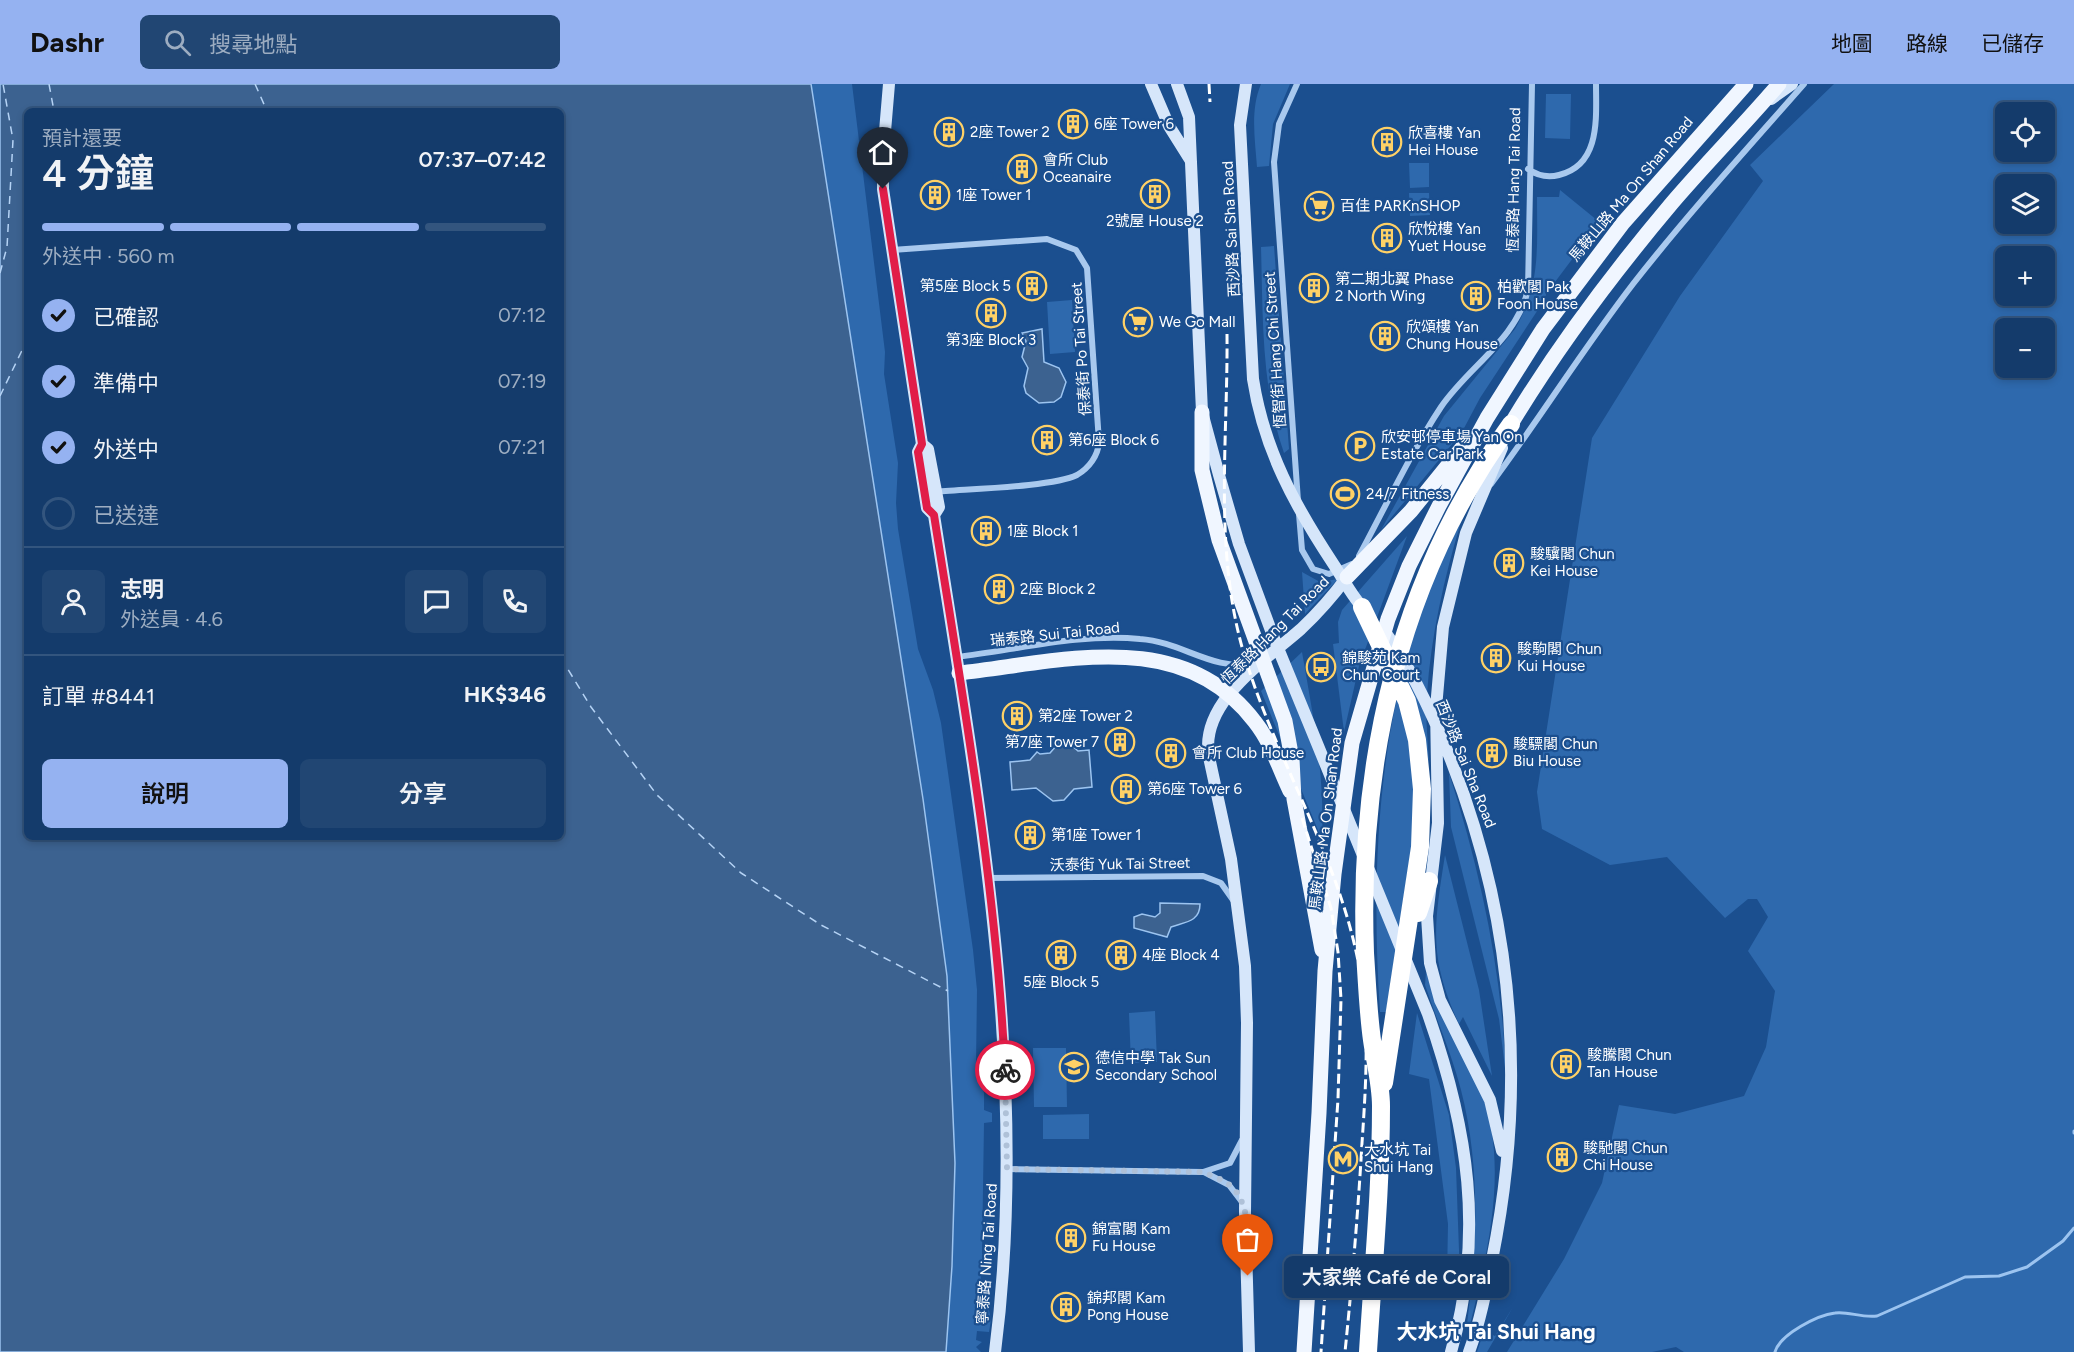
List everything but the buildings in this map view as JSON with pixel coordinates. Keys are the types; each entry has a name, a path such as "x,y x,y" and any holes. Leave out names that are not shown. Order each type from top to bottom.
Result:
{"highway":[{"path":"1381,1104 1370,1024 1365,911 1368,828 1378,733 1403,643 1435,555 1475,476 1511,424"},
{"path":"1362,607 1407,701 1417,740 1422,789 1422,829 1408,936 1381,1104 1368,1352"},
{"path":"1408,936 1430,881"}],"main road":[{"name":"寧泰路 Ning Tai Road","path":"889,84 883,173 892,250 922,444 918,452 930,492 927,508 934,515 959,674 987,878 1002,1031 1007,1169 995,1352"},
{"name":"寧泰路 Ning Tai Road","path":"888,108 897,84"},
{"path":"1151,84 1169,126 1191,162"},
{"path":"1178,84 1189,117 1202,412 1206,443 1253,583 1428,1014 1454,1094 1467,1172 1469,1228 1467,1265 1451,1352"},
{"name":"西沙路 Sai Sha Road","path":"1246,84 1240,124 1253,380 1265,435 1285,486 1362,607 1390,640 1440,734 1480,842 1501,933 1512,1045 1505,1173 1496,1241 1480,1318 1469,1352"},
{"name":"馬鞍山路 Ma On Shan Road","path":"1304,1352 1319,1113 1325,971 1345,787 1360,706 1388,619 1410,566 1487,418 1543,329 1584,272 1663,176 1746,84"},
{"path":"1505,1173 1501,1140 1490,1100 1446,1015 1433,979 1428,947 1430,881 1438,823 1436,708 1440,652 1457,567 1475,513 1511,424 1569,336 1635,249 1696,176 1779,84"},
{"path":"1760,106 1792,84"},
{"path":"1347,577 1411,511 1487,418"},
{"path":"1206,443 1202,470 1219,540 1285,721 1292,759 1294,799 1325,971"},
{"name":"恆泰路 Hang Tai Road","path":"1249,1352 1245,1212 1247,1023 1245,966 1238,908 1208,741 1214,717 1221,705 1259,663 1315,615 1347,577"},
{"path":"959,674 1103,657 1144,657 1194,672 1233,697 1263,733 1294,799"}],"street":[{"name":"恆智街 Hang Chi Street","path":"1297,84 1279,124 1274,162 1302,550 1308,564 1323,573 1334,573 1356,561"},
{"name":"恆泰路 Hang Tai Road","path":"1347,577 1443,405 1500,341 1525,303 1528,290 1528,169 1532,84"},
{"path":"1528,169 1542,176 1556,176 1571,171 1584,161 1593,144 1596,84"},
{"path":"1475,513 1491,485 1516,453 1585,348 1634,283 1738,158 1804,84"},
{"name":"保泰街 Po Tai Street","path":"892,250 1047,238 1076,250 1087,268 1099,442 1090,465 1063,480 930,492"},
{"name":"瑞泰路 Sui Tai Road","path":"956,657 1096,639 1127,638 1174,645 1222,665 1259,663"},
{"name":"沃泰街 Yuk Tai Street","path":"987,878 1203,876 1225,887 1238,908"},
{"path":"1007,1169 1203,1172 1230,1162 1246,1132"},
{"path":"1203,1172 1234,1189 1245,1212"}],"shaded area":[{"path":"0,84 811,84 923,799 947,976 955,1163 952,1266 946,1352 0,1352"},
{"path":"811,84 852,84 885,352 884,374 898,463 896,503 898,529 918,649 933,690 941,723 973,950 977,990 976,1065 984,1093 984,1110 992,1113 992,1122 984,1123 982,1254 989,1256 989,1274 981,1274 979,1300 987,1300 991,1320 989,1332 977,1331 976,1340 982,1342 976,1347 981,1352 946,1352 952,1266 955,1163 947,976 923,799"},
{"path":"1261,84 1290,84 1273,124 1269,166 1257,167 1254,114"},
{"path":"1834,84 2074,84 2074,1352 1684,1352 1676,1347 1652,1352 1507,1352 1564,1259 1602,1183 1619,1105 1675,1114 1744,1096 1766,1047 1775,991 1748,951 1768,917 1757,899 1748,899 1725,918 1667,857 1610,865 1542,829 1537,792 1592,438 1680,296 1763,181 1750,165"},
{"path":"1546,94 1571,94 1570,139 1545,138"},
{"path":"1409,163 1429,163 1429,187 1410,188"},
{"path":"1560,190 1603,225 1576,254 1546,294 1545,299 1480,398 1462,432 1381,530 1444,416 1515,329 1529,296 1536,265 1537,197 1559,197"},
{"path":"1409,193 1429,193 1430,215 1410,216"},
{"path":"1274,246 1289,449 1284,453 1271,403 1263,325 1261,247"},
{"path":"1072,300 1075,352 1050,354 1047,302"},
{"path":"1042,329 1044,362 1059,368 1066,382 1061,397 1054,402 1039,403 1026,393 1024,386 1028,368 1022,357 1026,341 1022,333"},
{"path":"1461,522 1444,586 1429,672 1426,720 1429,764 1423,728 1409,735 1416,816 1386,1012 1380,1012 1377,886 1379,823 1386,760 1397,698 1413,638 1434,579"},
{"path":"1407,536 1359,666 1344,732 1333,644 1339,643 1338,622 1342,610"},
{"path":"1302,572 1320,582 1338,579 1305,614"},
{"path":"1302,652 1320,769 1322,840 1261,691"},
{"path":"1063,738 1078,751 1089,750 1092,787 1074,789 1064,800 1053,801 1036,788 1012,790 1010,762 1030,760 1037,752 1050,753"},
{"path":"1449,773 1471,848 1495,960 1506,1076 1499,1019 1451,827"},
{"path":"1445,855 1479,990 1492,1076 1463,1017 1459,1024 1442,979 1436,941 1436,922"},
{"path":"1160,903 1200,904 1195,918 1171,927 1167,937 1134,928 1134,917 1142,914 1155,917 1160,913"},
{"path":"1426,972 1444,1018 1480,1089 1489,1117 1494,1147 1495,1177 1489,1237 1470,1325 1467,1324 1475,1236 1472,1148 1461,1090 1425,985"},
{"path":"1155,1011 1157,1062 1131,1063 1129,1013"},
{"path":"1417,1013 1449,1115 1456,1168 1460,1278 1447,1278 1448,1224 1429,1079 1409,1074"},
{"path":"1033,1048 1066,1048 1067,1107 1034,1107"},
{"path":"1089,1114 1089,1139 1043,1139 1043,1115"},
{"path":"1513,1307 1487,1352 1477,1352 1484,1331 1495,1336"}],"waterway":[{"path":"1775,1352 1778,1345 1792,1332 1819,1317 1840,1313 1877,1316 1965,1277 1999,1276 2027,1267 2063,1241 2074,1228"}],"ferry route":[{"path":"0,273 7,247 13,140 3,84"},
{"path":"49,84 53,108"},
{"path":"255,84 266,108"},
{"path":"0,396 24,346"},
{"path":"564,663 591,707 657,795 741,873 821,925 948,991"}],"railway":[{"path":"1209,84 1210,102"},
{"path":"1227,334 1224,492 1225,531 1233,609 1255,688 1336,884 1359,966 1365,1010 1365,1099 1345,1352"},
{"path":"1302,818 1331,908 1338,952 1341,999 1338,1099 1321,1352"}],"way so far":[{"path":"1005,1070 1007,1169 1203,1172 1215,1177 1234,1189 1245,1212 1248,1276"}],"place":[{"name":"6座 Tower 6","path":"1073,124"},
{"name":"2座 Tower 2","path":"949,132"},
{"name":"欣喜樓 Yan Hei House","path":"1387,142"},
{"name":"會所 Club Oceanaire","path":"1022,169"},
{"name":"2號屋 House 2","path":"1155,194"},
{"name":"1座 Tower 1","path":"935,195"},
{"name":"百佳 PARKnSHOP","path":"1319,206"},
{"name":"欣悅樓 Yan Yuet House","path":"1387,238"},
{"name":"第5座 Block 5","path":"1032,286"},
{"name":"第二期北翼 Phase 2 North Wing","path":"1314,288"},
{"name":"柏歡閣 Pak Foon House","path":"1476,296"},
{"name":"第3座 Block 3","path":"991,313"},
{"name":"We Go Mall","path":"1138,322"},
{"name":"欣頌樓 Yan Chung House","path":"1385,336"},
{"name":"第6座 Block 6","path":"1047,440"},
{"name":"欣安邨停車場 Yan On Estate Car Park","path":"1360,446"},
{"name":"24/7 Fitness","path":"1345,494"},
{"name":"1座 Block 1","path":"986,531"},
{"name":"駿驥閣 Chun Kei House","path":"1509,563"},
{"name":"2座 Block 2","path":"999,589"},
{"name":"駿駒閣 Chun Kui House","path":"1496,658"},
{"name":"錦駿苑 Kam Chun Court","path":"1321,667"},
{"name":"第2座 Tower 2","path":"1017,716"},
{"name":"第7座 Tower 7","path":"1120,742"},
{"name":"會所 Club House","path":"1171,753"},
{"name":"駿驃閣 Chun Biu House","path":"1492,753"},
{"name":"第6座 Tower 6","path":"1126,789"},
{"name":"第1座 Tower 1","path":"1030,835"},
{"name":"5座 Block 5","path":"1061,955"},
{"name":"4座 Block 4","path":"1121,955"},
{"name":"駿騰閣 Chun Tan House","path":"1566,1064"},
{"name":"德信中學 Tak Sun Secondary School","path":"1074,1067"},
{"name":"駿馳閣 Chun Chi House","path":"1562,1157"},
{"name":"大水坑 Tai Shui Hang","path":"1343,1159"},
{"name":"錦富閣 Kam Fu House","path":"1071,1238"},
{"name":"大家樂 Café de Coral","path":"1248,1276"},
{"name":"錦邦閣 Kam Pong House","path":"1066,1307"}],"district":[{"name":"大水坑 Tai Shui Hang","path":"1496,1332"}],"route":[{"path":"883,189 922,444 918,452 927,508 934,515 962,693 993,925 1005,1070"}]}
